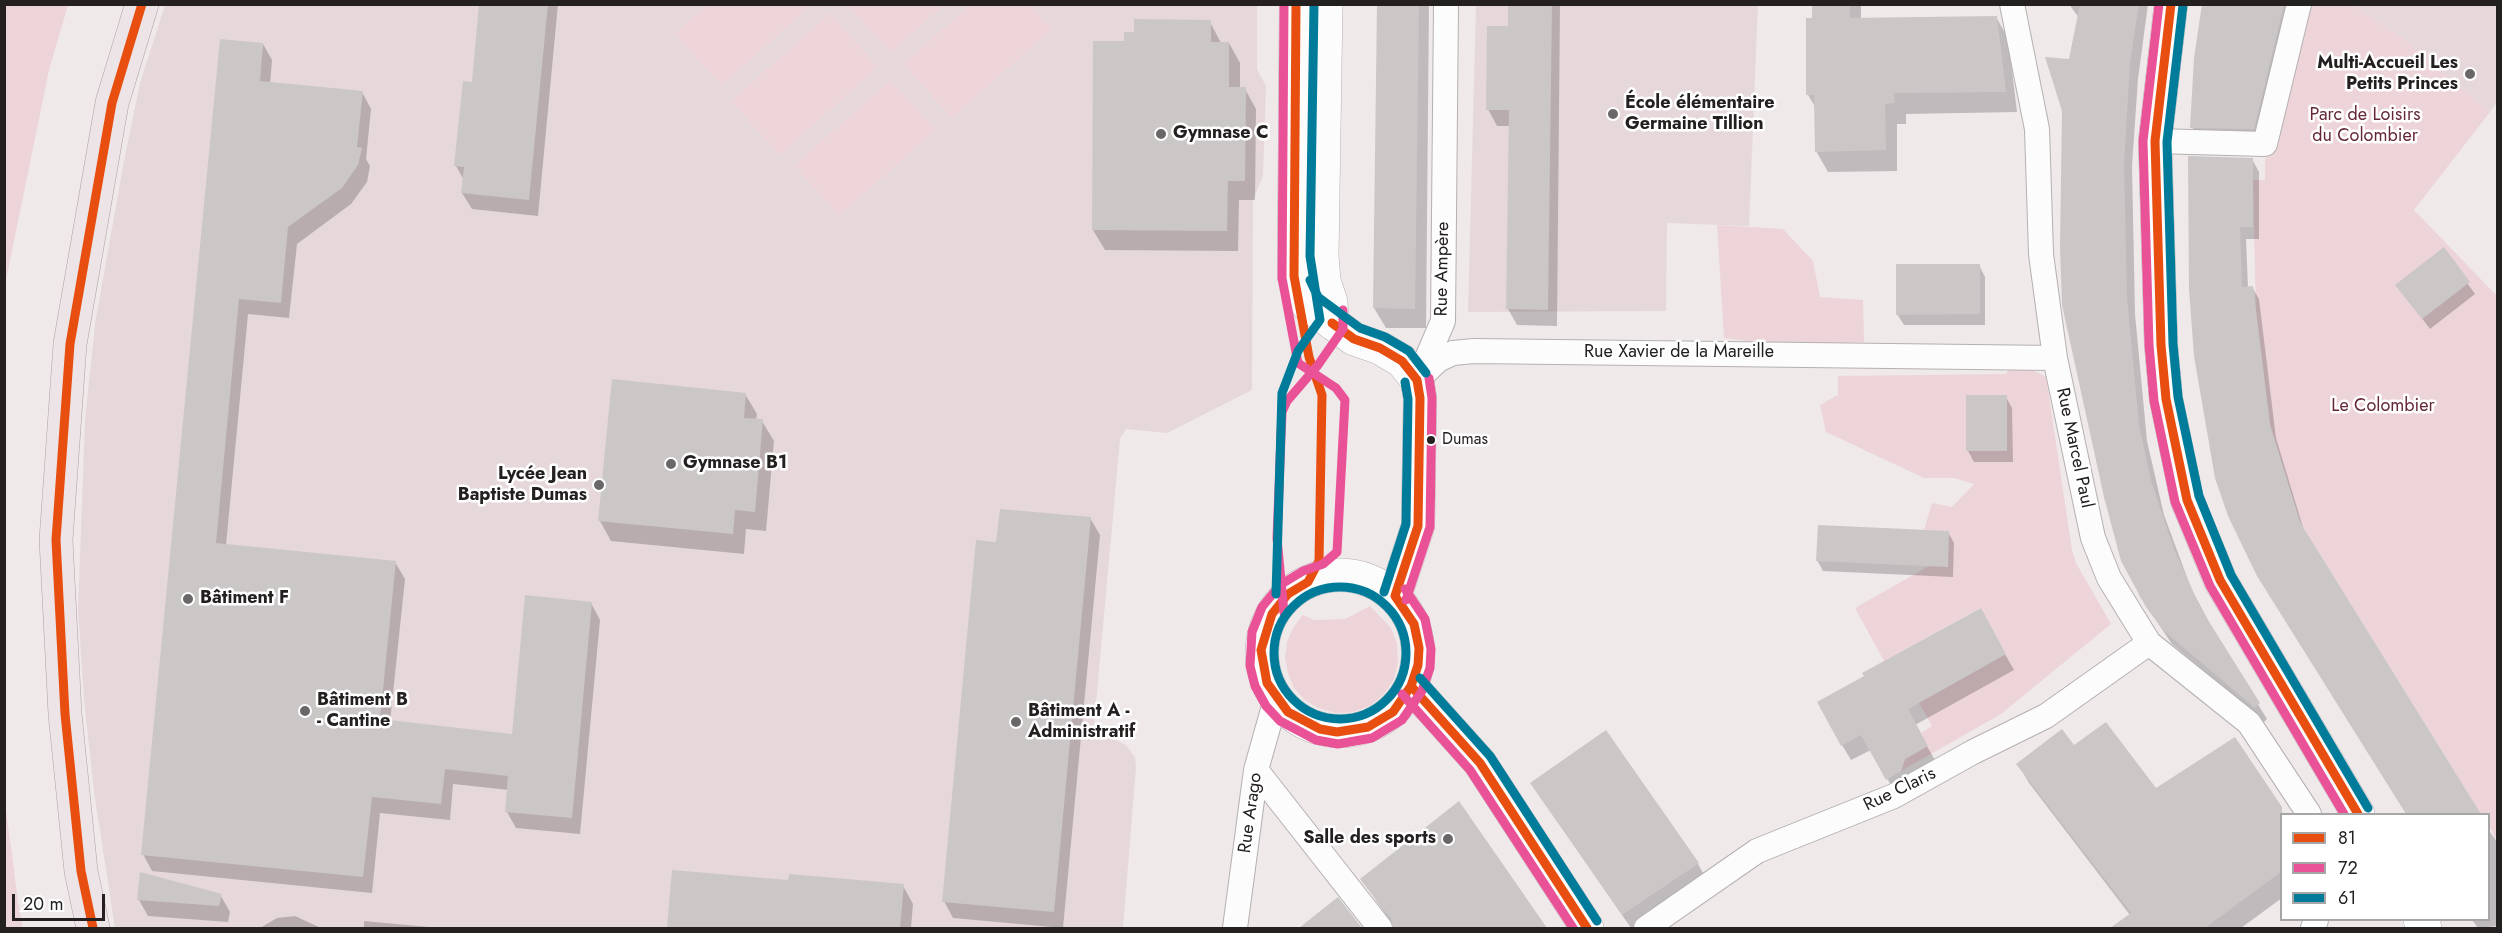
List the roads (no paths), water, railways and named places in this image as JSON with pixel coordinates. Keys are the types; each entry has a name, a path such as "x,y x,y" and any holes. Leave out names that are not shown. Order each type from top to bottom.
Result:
{"main road":[{"path":"93,928 81,871 65,714 56,540 70,344 112,103 142,4"}],"street":[{"path":"1296,4 1294,276 1308,306 1354,339 1380,348 1402,361 1417,380 1420,398 1418,526 1395,596"},
{"path":"1326,4 1322,256 1324,281 1331,302 1332,323"},
{"name":"Rue Ampère","path":"1417,380 1437,342 1443,321 1446,4"},
{"name":"Rue Marcel Paul","path":"2012,4 2037,129 2041,254 2055,358 2093,537 2109,578 2150,643 2249,723 2308,813"},
{"path":"2171,4 2155,141 2161,345 2166,399 2187,500 2220,580 2357,813"},
{"path":"2155,141 2265,144 2299,4"},
{"name":"Rue Xavier de la Mareille","path":"1417,380 1438,360 1453,353 1474,351 2055,358"},
{"path":"1343,574 1377,584 1395,596 1414,624 1419,648 1418,665 1411,687 1393,712 1368,727 1337,732 1311,726 1288,712 1276,699 1267,683 1262,650 1264,634 1272,614 1288,594 1308,582 1343,574"},
{"name":"Rue Claris","path":"1646,928 1758,851 1894,796 1973,752 2046,716 2150,643"},
{"path":"1411,687 1480,763 1587,928"},
{"name":"Rue Arago","path":"1235,928 1256,770 1276,699"},
{"path":"1256,770 1380,928"}],"place":[{"name":"Multi-Accueil Les Petits Princes","path":"2470,74"},
{"name":"École élémentaire Germaine Tillion","path":"1613,114"},
{"name":"Gymnase C","path":"1161,134"},
{"name":"Dumas","path":"1431,440"},
{"name":"Gymnase B1","path":"671,464"},
{"name":"Lycée Jean Baptiste Dumas","path":"599,485"},
{"name":"Bâtiment F","path":"188,599"},
{"name":"Bâtiment B - Cantine","path":"305,711"},
{"name":"Bâtiment A - Administratif","path":"1016,722"},
{"name":"Salle des sports","path":"1448,839"}],"park label":[{"name":"Parc de Loisirs du Colombier","path":"2365,126"},
{"name":"Le Colombier","path":"2383,407"}]}
